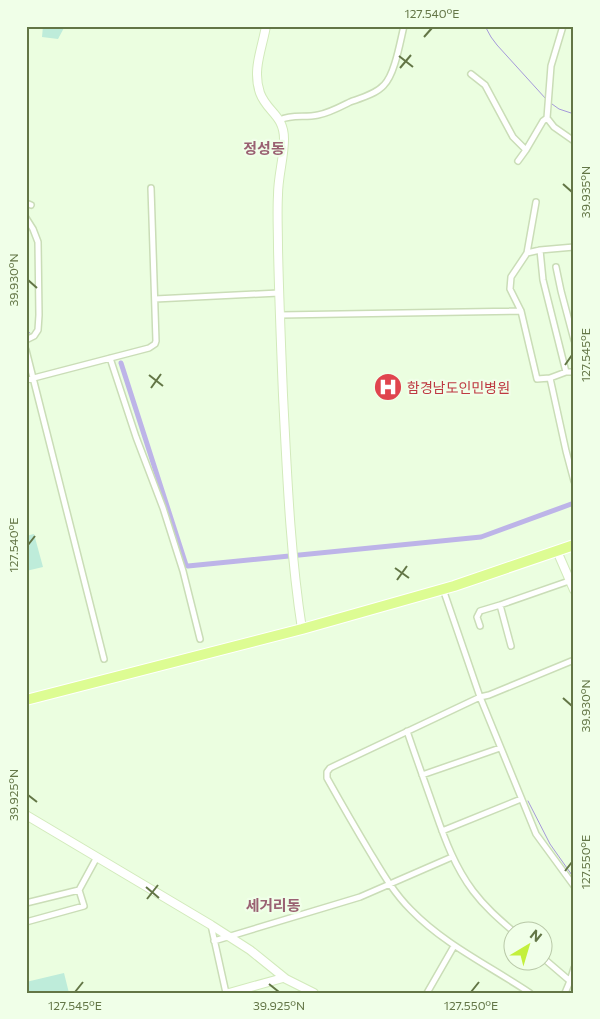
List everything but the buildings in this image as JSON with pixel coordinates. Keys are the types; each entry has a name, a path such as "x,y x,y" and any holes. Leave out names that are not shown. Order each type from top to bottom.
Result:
{"highway":[{"path":"26,700 302,629 443,589 574,545"}],"street":[{"path":"266,26 257,66 258,84 264,101 280,120 284,130 284,147 278,194 279,293 292,552 302,629"},
{"path":"280,120 287,117 322,114 375,92 385,84 391,74 404,26"},
{"path":"563,26 550,70 547,118 550,124 574,141"},
{"path":"471,74 485,84 513,137 526,150"},
{"path":"518,161 543,121 547,118"},
{"path":"26,380 150,348 155,344 151,188"},
{"path":"536,202 527,253 511,277 510,289 520,311 537,378 550,378 566,372 574,372"},
{"path":"26,218 38,242 39,315 38,330 34,336 26,340"},
{"path":"527,253 574,247"},
{"path":"540,250 543,280 566,372"},
{"path":"556,267 574,340"},
{"path":"155,299 279,293"},
{"path":"280,315 520,311"},
{"path":"26,350 104,659"},
{"path":"110,358 184,571 200,639"},
{"path":"550,378 574,481"},
{"path":"557,551 574,590"},
{"path":"480,626 477,617 480,611 569,581"},
{"path":"443,589 480,697 536,834 574,886"},
{"path":"500,605 511,646"},
{"path":"530,993 504,975 454,946 412,911 389,884 327,778 326,772 330,768 480,697 574,660"},
{"path":"407,732 452,857 481,902 502,922"},
{"path":"422,775 500,748"},
{"path":"442,831 521,799"},
{"path":"26,815 211,925 250,950 283,978 314,993"},
{"path":"26,922 84,906 79,890 97,857"},
{"path":"214,941 360,897 452,857"},
{"path":"26,903 79,890"},
{"path":"211,925 227,993 283,978"},
{"path":"427,993 454,946"},
{"path":"552,966 570,981"},
{"path":"565,993 574,968"}],"green space":[{"path":"43,26 65,26 58,39 42,37"},
{"path":"34,534 43,567 26,571 26,536"},
{"path":"64,973 69,993 26,993 26,982"}],"waterway":[{"path":"485,26 497,45 546,99"},
{"path":"552,104 559,109 574,114"},
{"path":"26,331 30,333"},
{"path":"121,363 186,565 188,566 481,537 574,503"},
{"path":"528,801 550,844 574,878"}],"place":[{"name":"함경남도인민병원","path":"388,387"}],"district":[{"name":"정성동","path":"264,148"},
{"name":"세거리동","path":"273,905"}]}
